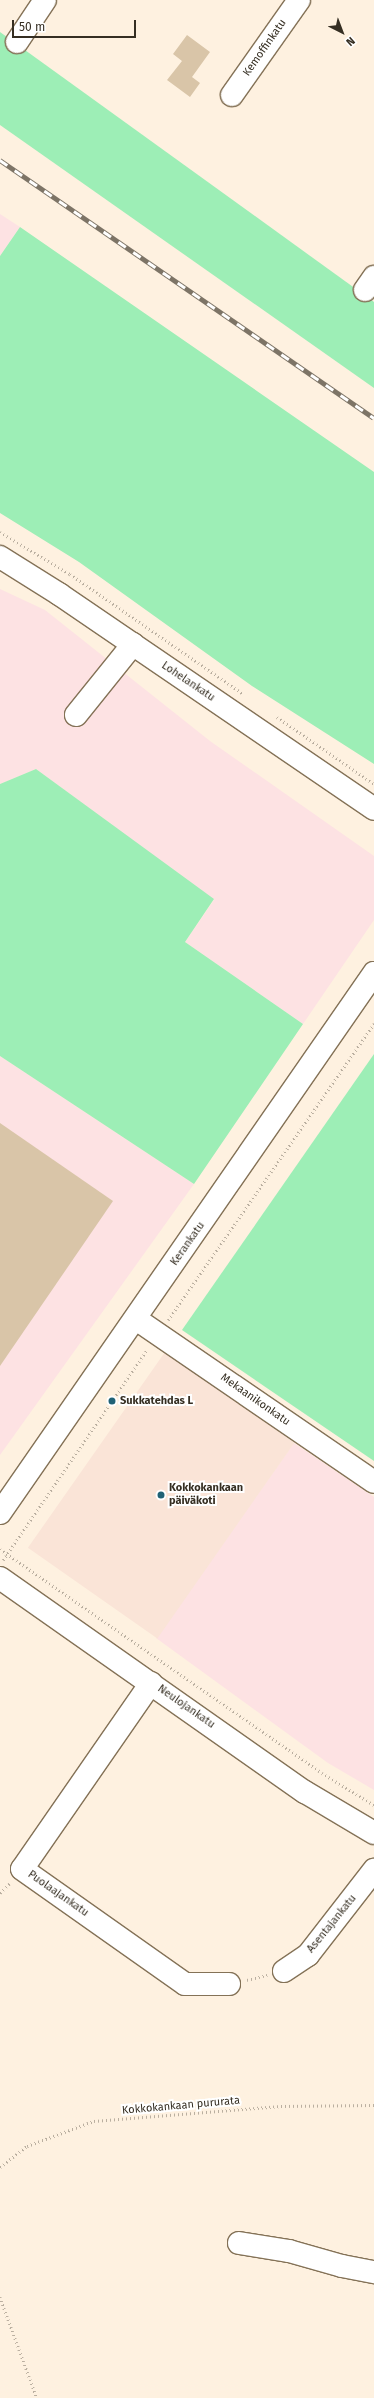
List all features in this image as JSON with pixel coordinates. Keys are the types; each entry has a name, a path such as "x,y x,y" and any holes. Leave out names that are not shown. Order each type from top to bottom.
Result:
{"street":[{"path":"17,42 45,0"},
{"name":"Kemoffinkatu","path":"232,95 299,0"},
{"name":"Lohelankatu","path":"0,557 133,644 374,809"},
{"path":"76,715 133,644"},
{"name":"Kerankatu","path":"0,1513 83,1391 136,1319 374,973"},
{"name":"Mekaanikonkatu","path":"136,1319 159,1333 374,1482"},
{"name":"Neulojankatu","path":"0,1578 305,1792 374,1833"},
{"name":"Puolaajankatu","path":"151,1683 22,1869 185,1984 229,1984"},
{"name":"Asentajankatu","path":"284,1971 308,1955 374,1870"},
{"path":"239,2243 289,2251 342,2266 374,2272"}],"path":[{"path":"0,532 70,574 249,698"},
{"path":"275,716 374,784"},
{"path":"0,1564 374,1024"},
{"path":"0,1549 8,1553 322,1773 374,1805"},
{"path":"229,1984 284,1971"},
{"name":"Kokkokankaan pururata","path":"0,2167 27,2146 94,2121 281,2106 374,2105"},
{"path":"0,2297 37,2398"}],"shaded area":[{"path":"0,214 20,227 0,256"},
{"path":"0,589 45,610 210,741 374,856 374,920 303,1024 185,942 214,900 36,769 0,784"},
{"path":"0,1056 194,1184 0,1455"},
{"name":"Kokkokankaan päiväkoti","path":"165,1352 294,1443 157,1638 28,1548"},
{"path":"294,1443 374,1497 374,1790 328,1763 156,1638"}],"green space":[{"path":"0,32 374,302 374,388 0,125"},
{"path":"20,227 374,472 374,764 252,686 79,562 0,513 0,256"},
{"path":"36,769 214,899 185,942 303,1024 194,1184 0,1056 0,784"},
{"path":"374,1054 374,1461 182,1330"}],"building":[{"path":"187,35 210,52 192,77 200,83 190,97 167,80 182,61 173,54"},
{"path":"0,1123 113,1201 0,1366"}],"railway":[{"path":"0,160 374,418"}],"place":[{"name":"Sukkatehdas L","path":"112,1401"},
{"name":"Kokkokankaan päiväkoti","path":"161,1495"}]}
